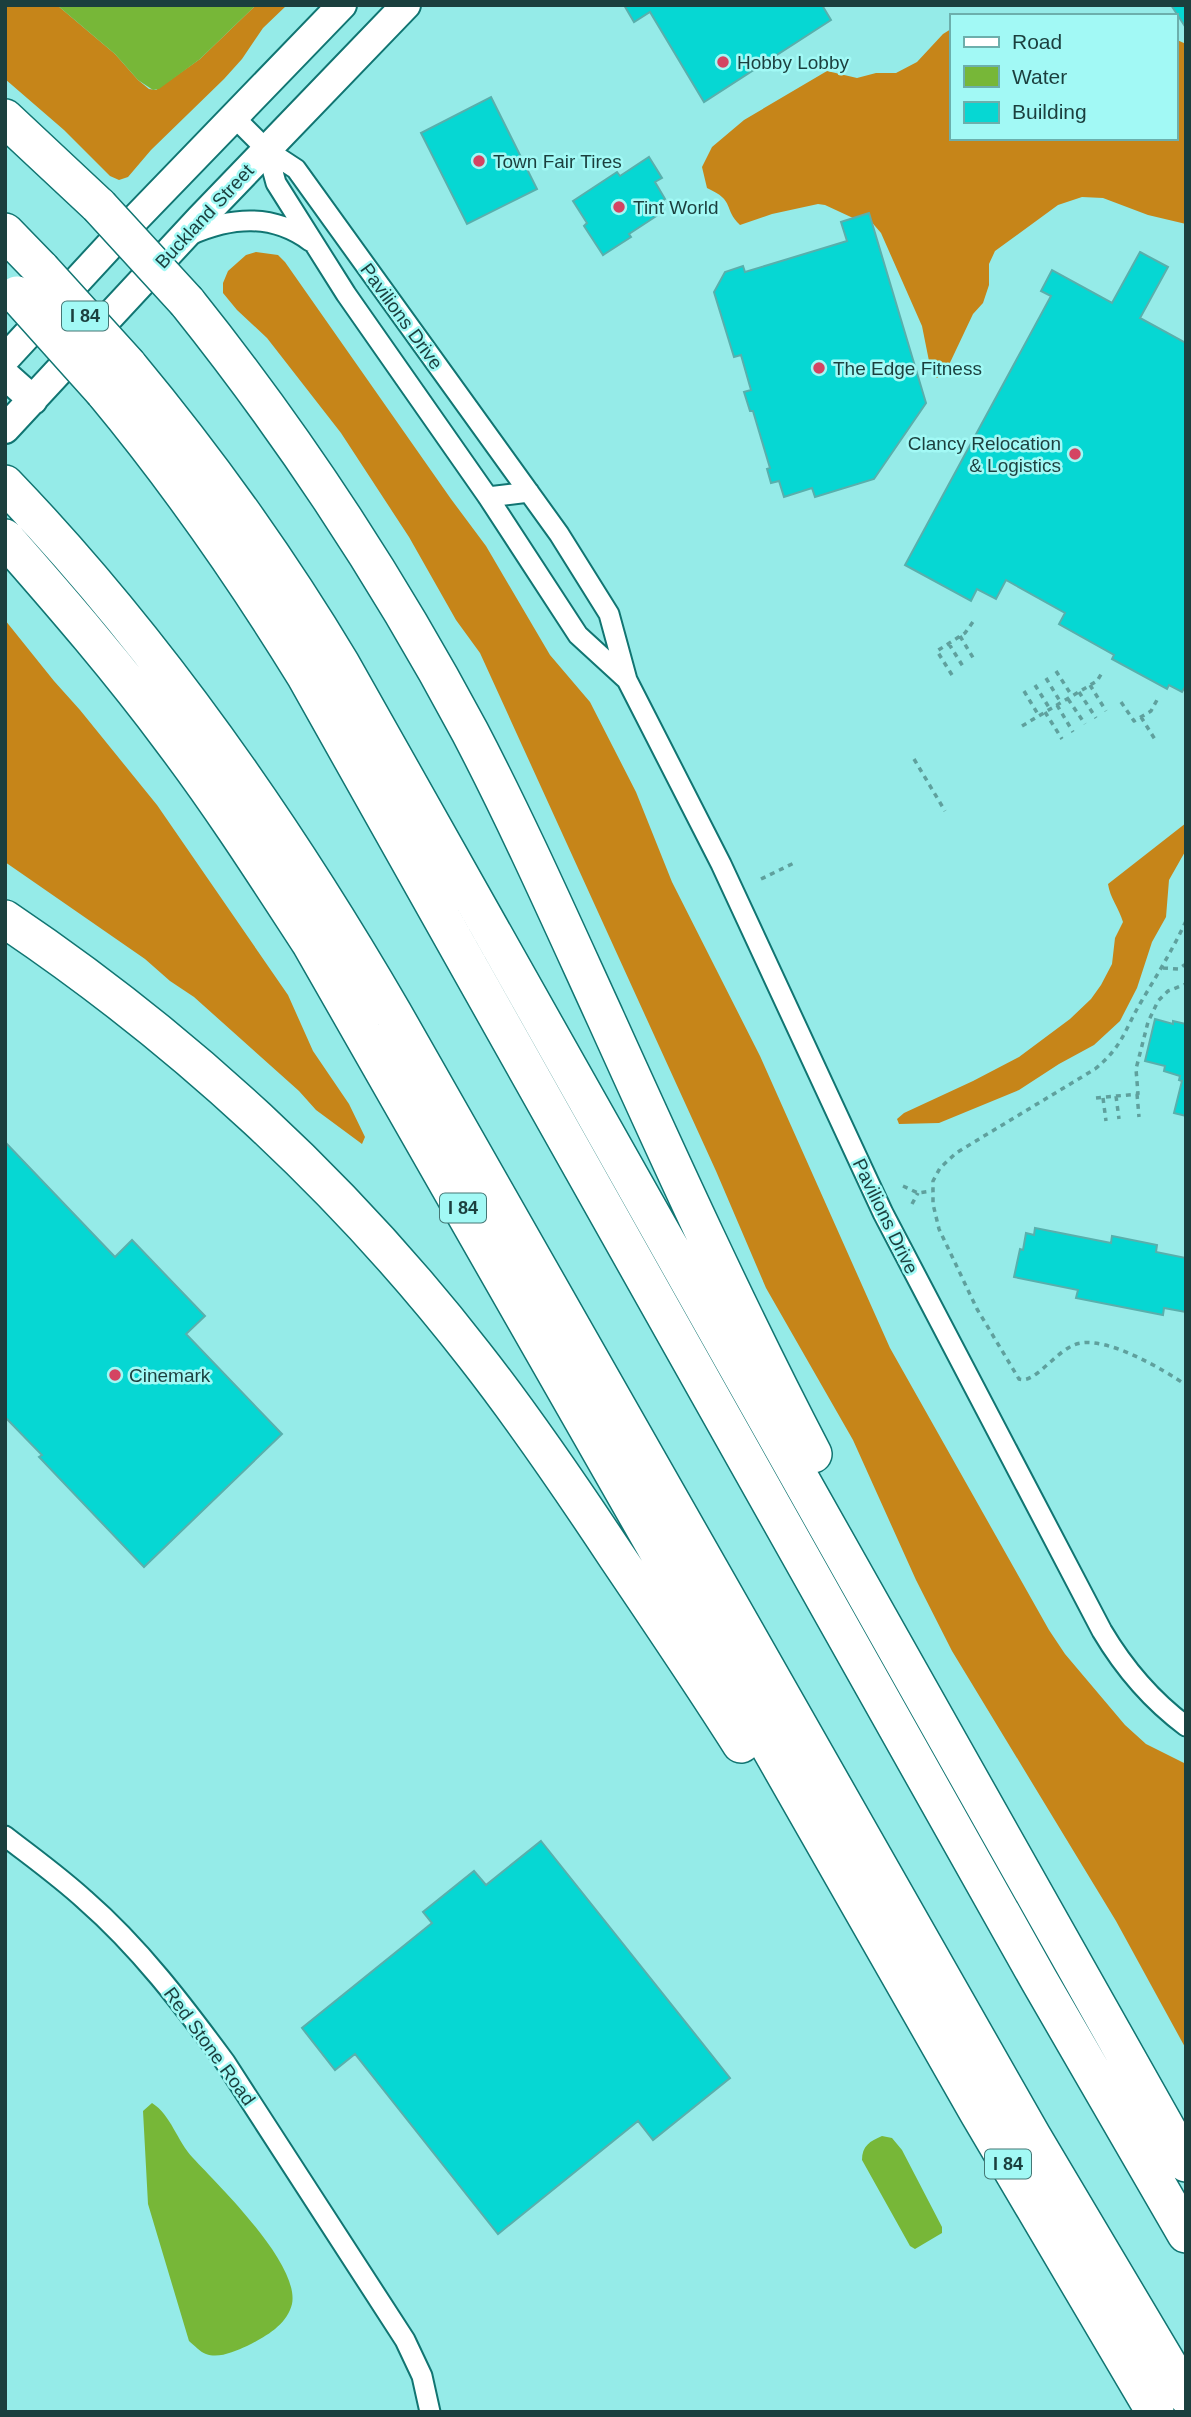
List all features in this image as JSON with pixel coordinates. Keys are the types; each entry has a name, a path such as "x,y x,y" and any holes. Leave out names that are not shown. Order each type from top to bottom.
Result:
{"highway":[{"path":"9,118 99,206 187,302 254,388 332,499 397,602 469,732 541,878 756,1343 870,1563 906,1670"},
{"name":"I 84","path":"5,232 128,365 187,438 297,594 341,664 1186,2164"},
{"path":"11,289 104,392 203,519 305,675 1032,1968 1186,2234"},
{"path":"9,488 160,664 254,791 329,905 414,1049 1026,2125 1186,2395"},
{"name":"I 84","path":"5,538 88,633 173,741 311,944 1029,2201 1155,2412"},
{"path":"5,919 118,1001 242,1106 331,1192 429,1300 482,1364 533,1434 744,1749 865,1914"}],"main road":[{"path":"5,359 113,242 342,5"},
{"name":"Buckland Street","path":"5,429 180,240 406,5"},
{"path":"5,375 33,400"}],"street":[{"name":"Pavilions Drive","path":"234,117 267,150 296,169 529,492 609,614 627,680 726,876 895,1236 1092,1614 1128,1671 1156,1701 1186,1726"},
{"name":"Pavilions Drive","path":"267,150 276,183 346,294 488,497 578,635 627,680"},
{"name":"Pavilions Drive","path":"180,240 219,225 255,220 288,228 316,246"},
{"path":"488,497 529,492"},
{"name":"Red Stone Road","path":"5,1836 86,1900 155,1971 225,2062 415,2358 425,2386 430,2412"}],"path":[{"path":"952,676 937,651 965,633 975,619"},
{"path":"960,636 975,661"},
{"path":"948,644 964,668"},
{"path":"1056,671 1084,724"},
{"path":"1022,726 1097,681 1103,671"},
{"path":"1046,678 1073,732"},
{"path":"1035,685 1050,709"},
{"path":"1090,685 1106,711"},
{"path":"1024,691 1040,716"},
{"path":"1079,692 1096,718"},
{"path":"1121,702 1134,721 1151,711 1157,700"},
{"path":"1045,712 1062,739"},
{"path":"1141,717 1156,741"},
{"path":"914,760 945,811"},
{"path":"761,879 794,863"},
{"path":"1186,921 1163,968 1139,1005 1126,1034 1109,1058 956,1153 940,1168 933,1181 932,1191 939,1229 951,1258 977,1309 1019,1379 1031,1380 1053,1358 1069,1347 1085,1342 1125,1352 1186,1385"},
{"path":"1163,968 1178,969 1186,964"},
{"path":"1139,1117 1136,1069 1148,1022 1158,1001 1168,991 1186,984"},
{"path":"1096,1098 1137,1094"},
{"path":"1116,1096 1119,1119"},
{"path":"1103,1098 1106,1121"},
{"path":"903,1186 918,1193 932,1191"},
{"path":"912,1204 918,1193"}],"shaded area":[{"path":"5,5 57,5 115,54 138,80 149,89 156,90 200,59 256,5 287,5 263,28 242,59 224,79 151,150 128,177 119,180 110,176 64,130 5,79"},
{"path":"950,30 950,140 1177,140 1177,40 1186,44 1186,224 1148,215 1103,198 1082,197 1058,205 995,251 989,264 989,285 983,303 973,314 947,369 937,378 932,373 922,326 881,233 869,219 853,218 818,204 772,214 740,225 726,201 707,188 702,167 712,147 744,120 827,71 857,78 876,73 896,73 917,62"},
{"path":"256,252 278,255 285,262 486,546 550,655 590,702 636,792 672,882 760,1056 890,1348 1065,1654 1125,1725 1146,1744 1186,1764 1186,2049 1116,1921 952,1651 916,1580 853,1440 766,1288 716,1171 480,653 456,620 409,537 341,433 267,338 223,293 223,283 228,271 246,255"},
{"path":"5,620 157,805 288,995 313,1051 349,1104 365,1137 362,1144 316,1110 299,1091 194,997 145,959 5,862"},
{"path":"1186,823 1186,850 1169,880 1166,917 1152,942 1137,988 1120,1021 1094,1045 1019,1090 939,1123 899,1124 897,1119 904,1113 1019,1057 1070,1019 1091,999 1112,964 1115,938 1123,922 1108,884"}],"water":[{"path":"57,5 256,5 200,59 159,89 153,90 138,80 115,54"},
{"path":"152,2103 164,2114 193,2158 238,2206 271,2248 284,2268 291,2287 292,2304 280,2324 261,2339 227,2354 206,2354 189,2341 148,2204 143,2111"},
{"path":"882,2136 892,2138 902,2150 942,2227 942,2233 915,2249 910,2246 862,2160 863,2151 868,2145"}],"building":[{"name":"Hobby Lobby","path":"624,5 822,5 831,20 704,102 650,12 634,22"},
{"path":"1171,5 1186,5 1186,28 1177,14"},
{"name":"Town Fair Tires","path":"491,97 537,189 467,224 421,133"},
{"name":"Tint World","path":"649,157 662,178 655,182 665,199 659,203 664,211 603,255 584,226 587,223 573,201 617,172 620,176"},
{"path":"869,213 926,403 874,479 815,497 812,488 784,497 779,481 771,483 767,469 770,468 753,411 750,411 744,392 751,390 741,355 734,357 714,292 725,272 743,266 745,272 847,241 841,222"},
{"name":"Clancy Relocation & Logistics","path":"1140,252 1168,267 1140,318 1186,343 1186,685 1182,692 1169,685 1167,689 1112,659 1114,655 1059,624 1065,613 1006,580 996,599 977,589 971,601 905,565 1051,296 1041,291 1052,270 1112,303"},
{"path":"1155,1019 1186,1024 1186,1116 1174,1113 1182,1081 1179,1080 1180,1076 1164,1071 1165,1066 1145,1061"},
{"name":"Cinemark","path":"5,1142 115,1257 132,1240 205,1316 186,1334 282,1434 144,1567 39,1457 42,1455 5,1417"},
{"path":"1035,1228 1111,1243 1112,1236 1157,1245 1156,1252 1186,1258 1186,1312 1164,1308 1163,1315 1076,1298 1078,1290 1014,1277 1026,1233 1034,1235"},
{"path":"541,1841 730,2078 653,2140 638,2121 498,2234 355,2054 335,2070 302,2028 432,1923 423,1912 474,1871 486,1885"}],"place":[{"name":"Hobby Lobby","path":"723,62"},
{"name":"Town Fair Tires","path":"479,161"},
{"name":"Tint World","path":"619,207"},
{"name":"The Edge Fitness","path":"819,368"},
{"name":"Clancy Relocation & Logistics","path":"1075,454"},
{"name":"Cinemark","path":"115,1375"}]}
